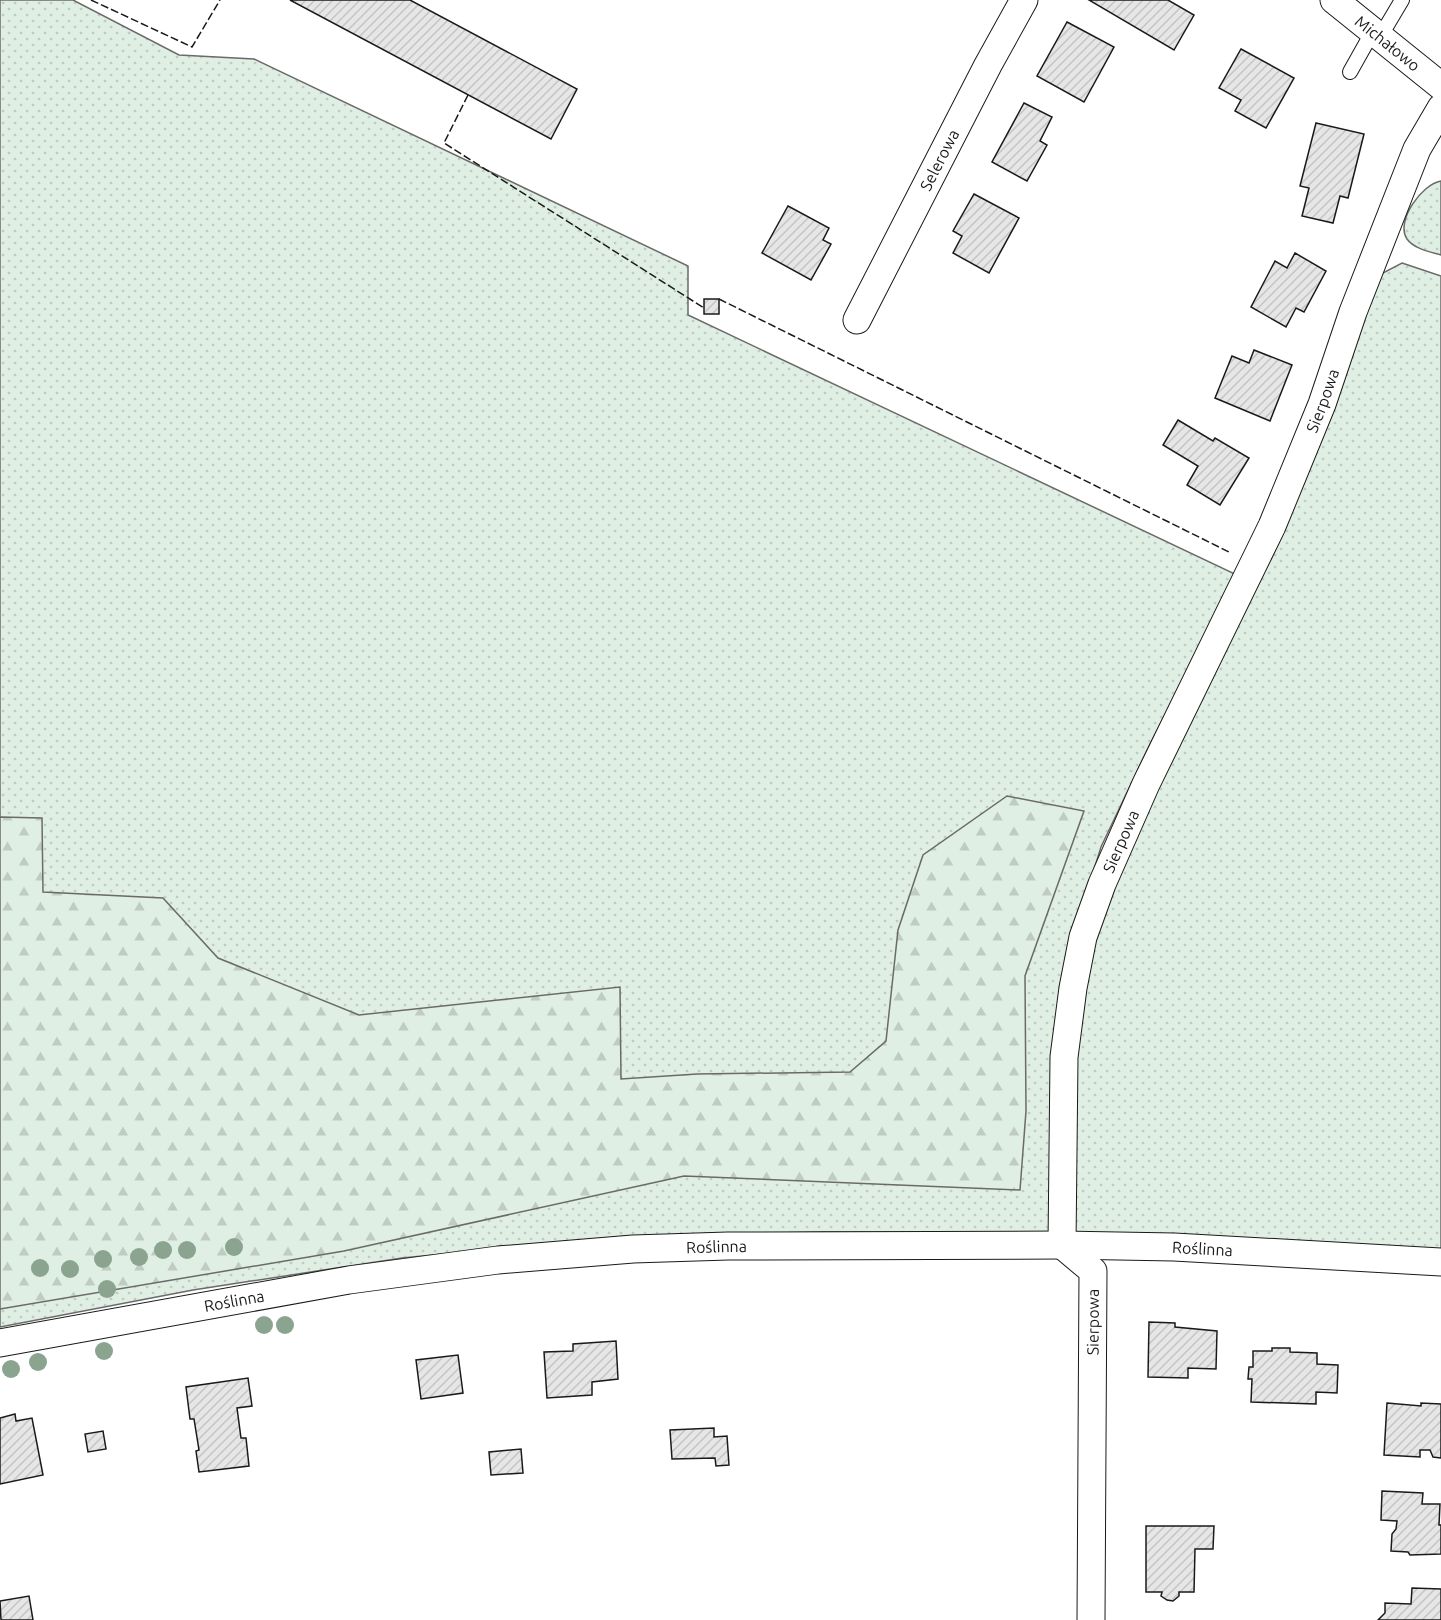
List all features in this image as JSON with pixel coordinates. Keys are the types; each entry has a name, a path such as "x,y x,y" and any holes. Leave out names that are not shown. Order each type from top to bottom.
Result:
{"street":[{"name":"Selerowa","path":"857,320 988,65 1024,0"},
{"name":"Michałowo","path":"1334,0 1441,86"},
{"name":"Sierpowa","path":"1091,1620 1093,1271 1062,1245 1064,1057 1073,988 1083,937 1102,884 1146,784 1272,526 1322,404 1353,312 1416,149 1441,108"},
{"name":"Roślinna","path":"0,1343 349,1280 498,1260 633,1249 728,1246 1062,1245 1186,1248 1441,1262"}],"lane":[{"path":"1350,72 1402,0"}],"green space":[{"path":"0,0 73,0 179,55 254,59 688,266 688,315 1237,575 1150,744 1101,847 1068,952 1049,1233 823,1232 627,1236 402,1258 193,1290 0,1327"},
{"path":"1441,181 1441,255 1414,245 1407,239 1404,231 1407,214 1412,204 1426,189"},
{"path":"1402,263 1441,276 1441,1250 1067,1237 1076,1059 1089,959 1123,855 1379,275"},
{"path":"1007,796 1084,811 1025,976 1026,1111 1020,1190 684,1176 344,1251 0,1309 0,817 42,818 43,892 163,898 218,958 359,1015 620,987 621,1079 697,1074 850,1072 886,1041 898,930 923,855"}],"building":[{"path":"290,0 410,0 577,89 551,139"},
{"path":"1089,0 1168,0 1194,15 1174,50"},
{"path":"1067,22 1114,47 1084,102 1037,76"},
{"path":"1241,49 1294,78 1266,128 1235,111 1241,100 1219,88"},
{"path":"1024,103 1052,117 1040,141 1047,145 1027,181 992,162"},
{"path":"1316,123 1364,134 1348,198 1340,196 1333,223 1302,216 1309,188 1300,186"},
{"path":"974,194 1019,218 989,273 953,253 962,236 953,231"},
{"path":"788,206 829,228 823,240 831,244 811,280 762,253"},
{"path":"1295,253 1326,271 1304,312 1296,308 1286,327 1251,307 1275,261 1287,268"},
{"path":"704,299 719,299 719,314 704,314"},
{"path":"1254,350 1292,365 1270,421 1215,398 1232,356 1249,363"},
{"path":"1178,420 1213,441 1215,438 1249,458 1220,505 1187,485 1198,466 1163,445"},
{"path":"1149,1322 1175,1323 1175,1327 1217,1331 1216,1369 1188,1368 1188,1378 1148,1377"},
{"path":"616,1341 618,1379 592,1382 592,1395 547,1398 544,1352 573,1351 573,1344"},
{"path":"1272,1348 1290,1348 1290,1352 1317,1353 1317,1364 1338,1365 1337,1393 1316,1392 1316,1404 1251,1402 1252,1379 1248,1379 1249,1367 1253,1367 1253,1351 1272,1351"},
{"path":"458,1355 463,1393 421,1399 416,1360"},
{"path":"248,1378 252,1406 237,1408 241,1438 246,1438 249,1466 199,1472 196,1451 199,1450 194,1419 190,1419 186,1387"},
{"path":"1387,1403 1421,1406 1421,1403 1441,1404 1441,1458 1433,1457 1430,1450 1420,1450 1420,1457 1384,1455"},
{"path":"15,1414 16,1421 32,1418 43,1475 0,1484 0,1418"},
{"path":"714,1428 714,1437 727,1436 729,1465 716,1466 715,1458 672,1459 670,1430"},
{"path":"103,1431 106,1449 88,1452 85,1434"},
{"path":"521,1449 523,1473 491,1475 489,1452"},
{"path":"1382,1491 1423,1493 1422,1504 1440,1504 1441,1554 1410,1555 1408,1552 1391,1551 1392,1534 1396,1529 1397,1521 1381,1520"},
{"path":"1146,1526 1214,1526 1213,1549 1195,1549 1194,1592 1179,1592 1179,1596 1173,1601 1161,1596 1162,1592 1146,1592"},
{"path":"1412,1588 1441,1589 1441,1620 1378,1620 1385,1613 1385,1603 1411,1604"},
{"path":"29,1596 33,1620 1,1620 0,1601"}],"fence":[{"path":"91,0 192,47 220,0"},
{"path":"468,95 444,143 704,308"},
{"path":"719,299 1229,552"}]}
